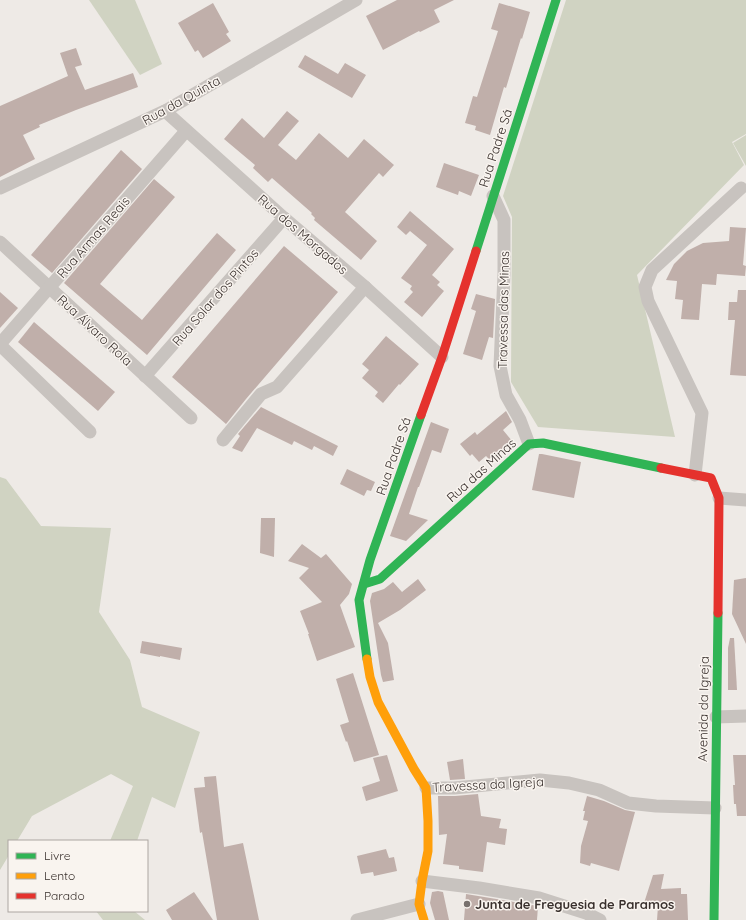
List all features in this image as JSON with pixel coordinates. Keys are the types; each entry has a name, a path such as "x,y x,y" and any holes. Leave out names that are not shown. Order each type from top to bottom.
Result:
{"street":[{"name":"Rua da Quinta","path":"0,188 164,111 356,0"},
{"name":"Rua Padre Sá","path":"418,904 428,851 428,806 426,788 414,769 378,702 370,677 360,600 370,560 442,357 556,0"},
{"name":"Rua dos Morgados","path":"164,111 284,218 365,287 442,357"},
{"name":"Rua Armas Reais","path":"90,432 0,344 186,131"},
{"path":"696,475 702,413 648,301 645,287 652,270 741,188"},
{"name":"Travessa das Minas","path":"493,196 504,220 504,274 500,366 506,395 520,420 528,444"},
{"name":"Rua Solar dos Pintos","path":"145,376 284,218"},
{"name":"Rua Álvaro Rola","path":"0,242 191,418"},
{"path":"223,440 261,394 277,387 365,287"},
{"name":"Rua das Minas","path":"364,584 380,579 528,444 543,443 711,478 719,498"},
{"path":"719,498 746,500"},
{"name":"Avenida da Igreja","path":"714,920 719,498"},
{"path":"716,717 746,716"},
{"name":"Travessa da Igreja","path":"426,788 454,788 540,780 569,783 598,790 628,803 656,806 715,808"},
{"path":"422,882 479,888 539,898 586,913 600,920"},
{"path":"357,920 418,904 424,920"}],"green space":[{"path":"89,0 135,0 162,64 140,75"},
{"path":"566,0 746,0 746,134 732,142 744,165 637,275 675,437 538,427 511,382 512,217 503,196"},
{"path":"746,135 746,166 733,143"},
{"path":"0,477 6,479 41,526 111,528 99,612 130,660 142,707 200,732 175,808 152,797 137,840 110,840 133,786 111,774 32,816 18,840 8,840 8,857 0,870"},
{"path":"97,912 135,912 145,920 103,920"}],"building":[{"path":"397,0 454,0 434,10 440,22 383,50 366,16"},
{"path":"213,3 229,32 226,34 231,41 203,58 198,50 195,52 178,23"},
{"path":"499,3 530,12 506,88 504,87 490,135 475,130 476,126 465,123 473,96 477,97 498,31 491,29"},
{"path":"76,48 82,65 75,67 85,90 133,73 138,87 39,125 40,127 23,135 35,159 0,177 0,106 68,76 60,53"},
{"path":"305,55 338,74 345,63 366,75 352,98 298,67"},
{"path":"287,111 299,121 278,145 296,160 319,133 348,158 364,139 394,165 383,177 379,173 345,212 377,241 361,260 314,220 315,218 311,214 312,213 272,178 268,182 253,168 255,165 224,139 242,118 264,138"},
{"path":"121,150 142,169 52,273 31,255"},
{"path":"444,163 479,175 471,196 459,191 458,195 436,187"},
{"path":"154,179 175,197 100,284 142,320 217,233 236,250 147,355 64,283"},
{"path":"410,211 454,249 432,275 440,282 437,285 444,291 422,317 404,302 413,292 410,289 412,286 401,278 427,245 410,231 406,235 397,227"},
{"path":"730,227 746,228 743,265 746,266 745,276 717,274 716,285 702,284 699,320 681,319 683,300 675,299 677,281 666,280 674,264 687,251 703,243 729,241"},
{"path":"284,246 338,292 226,424 172,377"},
{"path":"738,290 746,290 746,376 730,375 735,320 728,320 729,302 737,302"},
{"path":"0,292 18,308 0,328"},
{"path":"476,294 495,299 493,338 489,337 482,360 463,354 476,311 471,309"},
{"path":"34,322 115,392 98,411 18,342"},
{"path":"386,336 419,364 383,403 375,396 378,392 362,378 369,370 362,364"},
{"path":"261,407 338,446 333,456 314,446 312,450 294,441 292,445 257,428 242,452 232,448 240,436 238,434"},
{"path":"506,411 512,422 503,430 512,441 489,459 486,456 479,462 472,454 470,456 460,444 475,432 477,435"},
{"path":"431,422 449,429 441,453 432,450 409,514 428,520 406,541 390,536"},
{"path":"539,454 581,462 574,498 532,490"},
{"path":"347,469 375,482 371,491 367,490 364,496 340,484"},
{"path":"261,518 275,518 274,557 260,553"},
{"path":"302,544 321,558 326,554 352,584 349,594 340,605 355,647 317,661 300,611 322,602 299,578 309,568 288,561"},
{"path":"746,578 746,644 732,614 734,580"},
{"path":"418,579 426,590 400,610 378,623 388,643 394,680 383,682 370,601 372,593 384,589 393,582 402,592"},
{"path":"730,638 734,638 737,690 728,690 728,648"},
{"path":"142,641 182,648 180,660 140,653"},
{"path":"353,673 379,755 354,762 340,725 349,722 336,679"},
{"path":"387,755 398,791 366,801 362,787 380,781 373,758"},
{"path":"733,755 746,755 746,816 737,816 736,804 734,804 733,785 735,785"},
{"path":"463,759 465,779 450,780 447,762"},
{"path":"216,776 224,847 243,843 259,920 217,920 202,832 200,833 194,788 205,787 204,777"},
{"path":"478,794 481,816 501,819 499,828 507,829 505,845 487,842 483,872 459,869 459,866 443,864 447,834 439,835 438,796"},
{"path":"587,796 625,810 635,812 619,871 591,863 590,866 580,863 581,846 588,821 583,820 585,811 583,811"},
{"path":"386,849 389,858 394,857 397,871 374,876 373,872 361,874 357,856"},
{"path":"664,874 661,889 681,888 681,894 687,894 688,920 657,920 658,906 644,903 653,875"},
{"path":"194,892 213,920 172,920 166,910"},
{"path":"432,892 443,892 449,920 435,920 430,903"},
{"path":"466,894 538,906 537,920 464,920"}],"traffic: fast":[{"path":"476,251 556,0"},
{"path":"367,659 359,600 370,560 421,415"},
{"path":"364,584 380,579 529,444 543,443 661,468"},
{"path":"714,920 718,613"}],"traffic: slow":[{"path":"367,659 370,677 378,702 414,769 426,788 428,851 419,904 424,920"}],"traffic: jam":[{"path":"421,415 442,357 476,251"},
{"path":"661,468 711,478 719,498 718,613"}],"place":[{"name":"Junta de Freguesia de Paramos","path":"467,904"}]}
